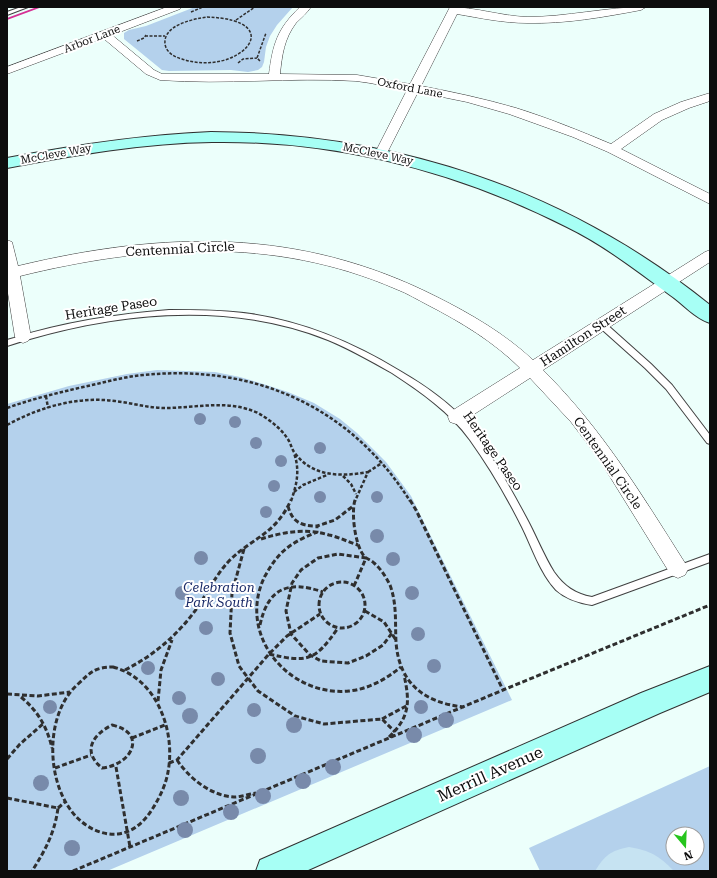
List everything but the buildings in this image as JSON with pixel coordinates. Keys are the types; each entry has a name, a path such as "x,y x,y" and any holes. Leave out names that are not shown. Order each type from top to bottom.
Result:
{"street":[{"name":"Arbor Lane","path":"7,71 176,7"},
{"path":"274,76 277,50 282,36 289,25 306,7"},
{"path":"381,153 455,9 505,18 556,19 583,17 641,7"},
{"name":"Oxford Lane","path":"104,34 150,72 160,77 274,76 357,78 468,99 513,111 612,149 710,200"},
{"path":"612,149 658,117 685,105 710,97"},
{"name":"McCleve Way","path":"7,163 109,145 194,138 279,139 318,143 381,153 459,175 503,191 596,235 666,283 710,316"},
{"path":"7,245 10,273 23,337"},
{"name":"Centennial Circle","path":"10,273 106,253 159,247 205,245 244,246 283,250 361,269 407,287 434,300 468,321 498,341 532,369 576,416 605,454 678,569"},
{"name":"Hamilton Street","path":"456,417 710,255"},
{"name":"Merrill Avenue","path":"271,871 650,703 710,679"}],"lane":[{"path":"7,14 26,7"},
{"name":"Heritage Paseo","path":"7,343 23,337 116,317 162,312 207,312 244,315 276,320 309,330 366,354 392,369 420,388 456,417 491,464 514,501 549,572 560,586 575,598 592,601 710,558"},
{"path":"601,324 648,366 669,388 710,441"}],"path":[{"path":"189,13 203,7"},
{"path":"236,20 255,7"},
{"path":"135,42 146,36 165,36 176,26 193,19 215,17 236,20 244,24 250,31 252,38 241,53 223,60 201,63 175,57 165,48 165,36"},
{"path":"236,67 238,63 243,60 257,58"},
{"path":"7,408 46,396 104,382 143,375 168,374 224,377 269,388 312,405 349,430 382,463 407,495 416,510 503,690"},
{"path":"46,396 48,408"},
{"path":"7,425 48,408 73,402 100,400 157,408 218,404 238,406 251,410 272,422 288,440 294,453 298,470 294,492 288,506 272,529 259,540"},
{"path":"294,453 304,463 328,475 342,476 368,472 382,463"},
{"path":"366,558 358,545 352,507 356,495 368,472"},
{"path":"294,492 303,485 328,475"},
{"path":"342,476 348,480 354,488 356,495"},
{"path":"288,506 291,518 297,524 317,526 335,520 352,507"},
{"path":"317,526 317,532"},
{"path":"125,670 153,655 173,638 192,616 219,572 244,548 259,540 278,534 300,531 317,532 358,545"},
{"path":"317,532 287,548 269,569 262,584 257,603 260,631 269,654 290,676 314,688 325,691 348,691 368,687 389,677 401,667"},
{"path":"244,548 232,593 230,633 239,666 258,691 295,716 324,724 382,719 408,705"},
{"path":"386,740 403,723 408,705 408,694 397,656 397,608 393,594 382,572 376,564 366,558 338,554 318,558 301,570 292,586 286,611 290,634 312,656 321,661 348,663 383,645 392,633"},
{"path":"354,586 362,564 366,558"},
{"path":"344,583 354,586 360,591 363,597 364,611 360,619 354,625 346,628 338,628 324,621 318,606 323,592 331,586 337,584 344,583"},
{"path":"260,631 263,610 273,594 281,589 292,586 313,588 323,592"},
{"path":"73,871 503,690 710,605"},
{"path":"364,611 380,618 388,625 396,641"},
{"path":"170,763 177,760 269,654 290,634 320,614"},
{"path":"269,654 302,660 322,650 338,628"},
{"path":"158,702 163,656 173,638"},
{"path":"20,697 33,708 44,723 50,735 55,768 60,794 70,810 82,823 92,830 105,834 117,835 135,828 147,816 156,803 165,783 170,763 169,741 158,702 150,690 136,676 125,670 113,667 98,668 85,675 70,692 64,701 59,714 54,733 53,753"},
{"path":"403,673 414,688 427,697 441,704 464,707"},
{"path":"7,694 20,697 49,696 70,692"},
{"path":"382,719 395,732"},
{"path":"7,759 20,744 44,723"},
{"path":"112,725 124,727 129,731 132,738 131,750 128,757 116,768 102,768 96,765 92,760 91,754 91,745 94,738 105,727 112,725"},
{"path":"132,738 165,725"},
{"path":"55,768 91,754"},
{"path":"177,760 185,772 201,784 219,793 234,797 260,792"},
{"path":"116,768 130,847"},
{"path":"7,798 58,808"},
{"path":"32,871 43,855 51,837 57,820 58,808 65,802"}],"green space":[{"path":"195,7 293,7 277,25 270,36 262,67 258,70 248,72 231,70 162,70 124,39 124,33 129,30 146,26"},
{"name":"Celebration Park South","path":"157,370 215,372 260,383 288,392 314,403 340,419 357,433 386,462 411,496 512,700 107,871 7,871 7,404 69,386 127,374"},
{"path":"710,766 710,871 540,871 529,848"}],"shaded area":[{"path":"629,847 649,852 663,861 665,866 668,866 674,871 595,871 605,857 617,850"}],"waterway":[{"path":"7,19 40,7"}]}
